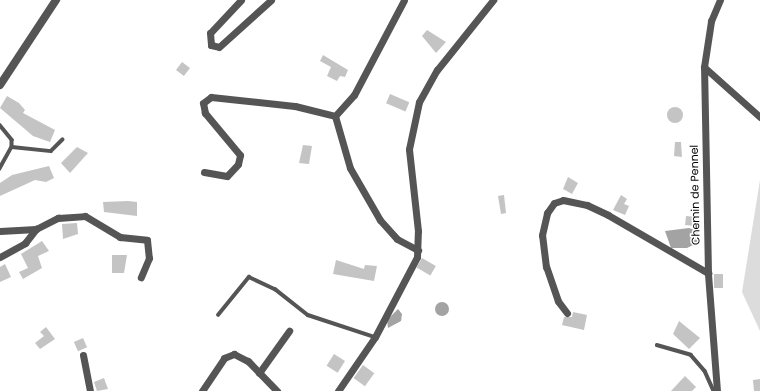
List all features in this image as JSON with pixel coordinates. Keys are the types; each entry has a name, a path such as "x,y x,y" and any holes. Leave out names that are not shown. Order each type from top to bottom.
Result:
{"street":[{"path":"1,83 56,0"},
{"path":"241,0 210,33 210,45 219,46 271,0"},
{"path":"335,116 354,95 404,0"},
{"path":"338,391 375,337 415,265 418,250 408,149 415,114 437,70 493,0"},
{"name":"Chemin de Pennel","path":"716,391 708,273 704,67 711,21 720,0"},
{"path":"704,67 760,117"},
{"path":"204,172 227,176 238,164 240,155 205,113 203,103 211,97 294,106 335,116"},
{"path":"335,116 350,168 380,220 397,239 418,250"},
{"path":"567,313 558,301 546,267 542,235 547,213 554,203 563,200 587,204 708,273"},
{"path":"0,231 36,229 58,218 79,215 120,237 144,238 149,244 149,258 141,277"},
{"path":"0,257 25,243 36,229"},
{"path":"259,374 289,331"},
{"path":"202,391 230,354 244,358 277,391"},
{"path":"83,355 90,391"}],"lane":[{"path":"0,125 12,140 12,147 0,168"},
{"path":"12,147 50,151 62,140"},
{"path":"218,315 249,277 275,288 308,315 375,337"},
{"path":"657,345 691,355 705,371 716,391"}],"shaded area":[{"path":"760,180 760,331 742,292"},
{"path":"689,228 698,231 697,243 687,248 671,248 665,231"},
{"path":"442,302 447,304 449,309 447,314 442,316 437,314 435,309 437,304"},
{"path":"398,309 402,314 401,321 388,328 387,320"}],"building":[{"path":"427,30 446,42 436,53 422,36"},
{"path":"323,55 348,70 345,77 340,76 337,81 327,76 331,67 320,61"},
{"path":"182,62 190,68 184,76 176,70"},
{"path":"390,94 409,102 405,111 386,103"},
{"path":"7,96 19,103 25,110 23,113 55,130 50,142 33,136 0,108"},
{"path":"672,107 678,107 683,112 681,121 678,123 672,123 667,118 667,112"},
{"path":"675,142 681,142 682,157 674,156"},
{"path":"303,145 312,146 309,164 299,163"},
{"path":"77,147 88,153 70,173 61,163"},
{"path":"49,166 54,178 46,182 35,180 0,196 0,183 12,175"},
{"path":"568,177 578,183 572,194 563,189"},
{"path":"504,195 506,213 501,214 498,196"},
{"path":"621,195 627,199 624,204 629,206 625,215 613,210"},
{"path":"103,202 137,202 137,216 104,212"},
{"path":"686,216 696,217 695,226 685,225"},
{"path":"77,223 78,234 63,239 62,224"},
{"path":"42,241 49,251 38,256 42,268 23,279 19,272 28,268 21,254"},
{"path":"112,255 127,255 124,273 112,273"},
{"path":"422,258 436,266 430,276 416,268"},
{"path":"336,260 364,269 365,265 377,266 374,281 333,274"},
{"path":"5,264 11,277 0,282 0,267"},
{"path":"714,274 723,274 723,288 714,288"},
{"path":"573,312 587,315 584,330 562,325 564,317 572,317"},
{"path":"679,321 700,338 689,349 673,334"},
{"path":"46,327 55,339 40,349 35,343 44,336 40,332"},
{"path":"83,338 87,347 78,351 74,342"},
{"path":"334,354 345,361 338,373 327,366"},
{"path":"363,365 374,373 365,386 354,378"},
{"path":"685,376 696,387 692,391 671,391"},
{"path":"104,378 108,389 97,391 94,382"},
{"path":"760,379 760,391 754,391 753,380"}]}
